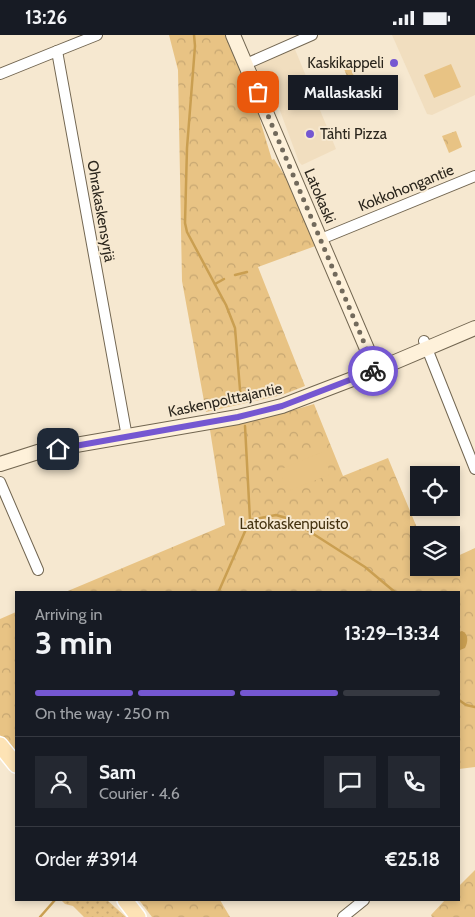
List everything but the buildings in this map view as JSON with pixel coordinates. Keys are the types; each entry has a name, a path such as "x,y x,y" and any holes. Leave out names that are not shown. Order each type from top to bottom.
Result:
{"main road":[{"path":"0,745 15,764"},
{"path":"126,901 138,917"}],"street":[{"path":"0,74 98,35"},
{"name":"Latokaski","path":"233,35 376,370"},
{"path":"246,64 312,35"},
{"name":"Ohrakaskensyrjä","path":"57,51 127,437"},
{"name":"Kokkohongantie","path":"321,239 475,176"},
{"name":"Kaskenpolttajantie","path":"0,464 41,451 238,417 282,406 376,370 426,345 475,327"},
{"path":"426,345 475,469"},
{"path":"0,483 38,570"},
{"path":"344,917 356,913 363,901"}],"shaded area":[{"path":"392,35 475,35 475,95 432,115 427,114"},
{"path":"294,47 336,149 302,165 299,162 279,108 266,92 255,65"},
{"path":"460,632 466,634 467,641 465,648 460,650"}],"green space":[{"path":"169,35 227,35 263,118 260,120 272,160 274,159 285,176 288,174 318,245 258,267 305,386 282,395 206,412 182,281 178,70"},
{"path":"349,63 355,79 349,82 343,66"},
{"path":"451,64 461,87 434,98 424,75"},
{"path":"375,75 377,77 381,75 388,80 390,79 396,93 373,102 367,88 375,84 371,79"},
{"path":"456,131 462,147 449,153 442,136"},
{"name":"Latokaskenpuisto","path":"314,404 343,476 388,458 410,511 410,516 412,516 416,526 410,526 410,576 460,576 460,555 475,548 475,767 460,769 460,591 68,591 225,525 210,430 282,411 283,413"},
{"path":"322,452 331,474 288,491 279,470"},
{"path":"15,612 15,754 0,735 0,619"},
{"path":"475,870 475,917 432,917 431,915 444,901 460,901 460,885"},
{"path":"62,901 108,901 126,917 84,917 73,906"},
{"path":"140,901 221,901 230,917 152,917"}],"waterway":[{"path":"194,35 195,46 187,148 185,223 187,232 226,305 235,328 241,402"},
{"path":"235,275 247,272"},
{"path":"215,284 224,279"},
{"path":"219,591 250,520 245,426"},
{"path":"250,520 276,515 290,519 365,567 394,591"},
{"path":"460,701 466,705 475,707"},
{"path":"40,917 54,901"}],"way so far":[{"path":"258,92 376,370 373,371"}],"place":[{"name":"Kaskikappeli","path":"394,63"},
{"name":"Mallaskaski","path":"258,92"},
{"name":"Tähti Pizza","path":"310,134"}],"route":[{"path":"58,449 238,417 282,406 373,371"}]}
